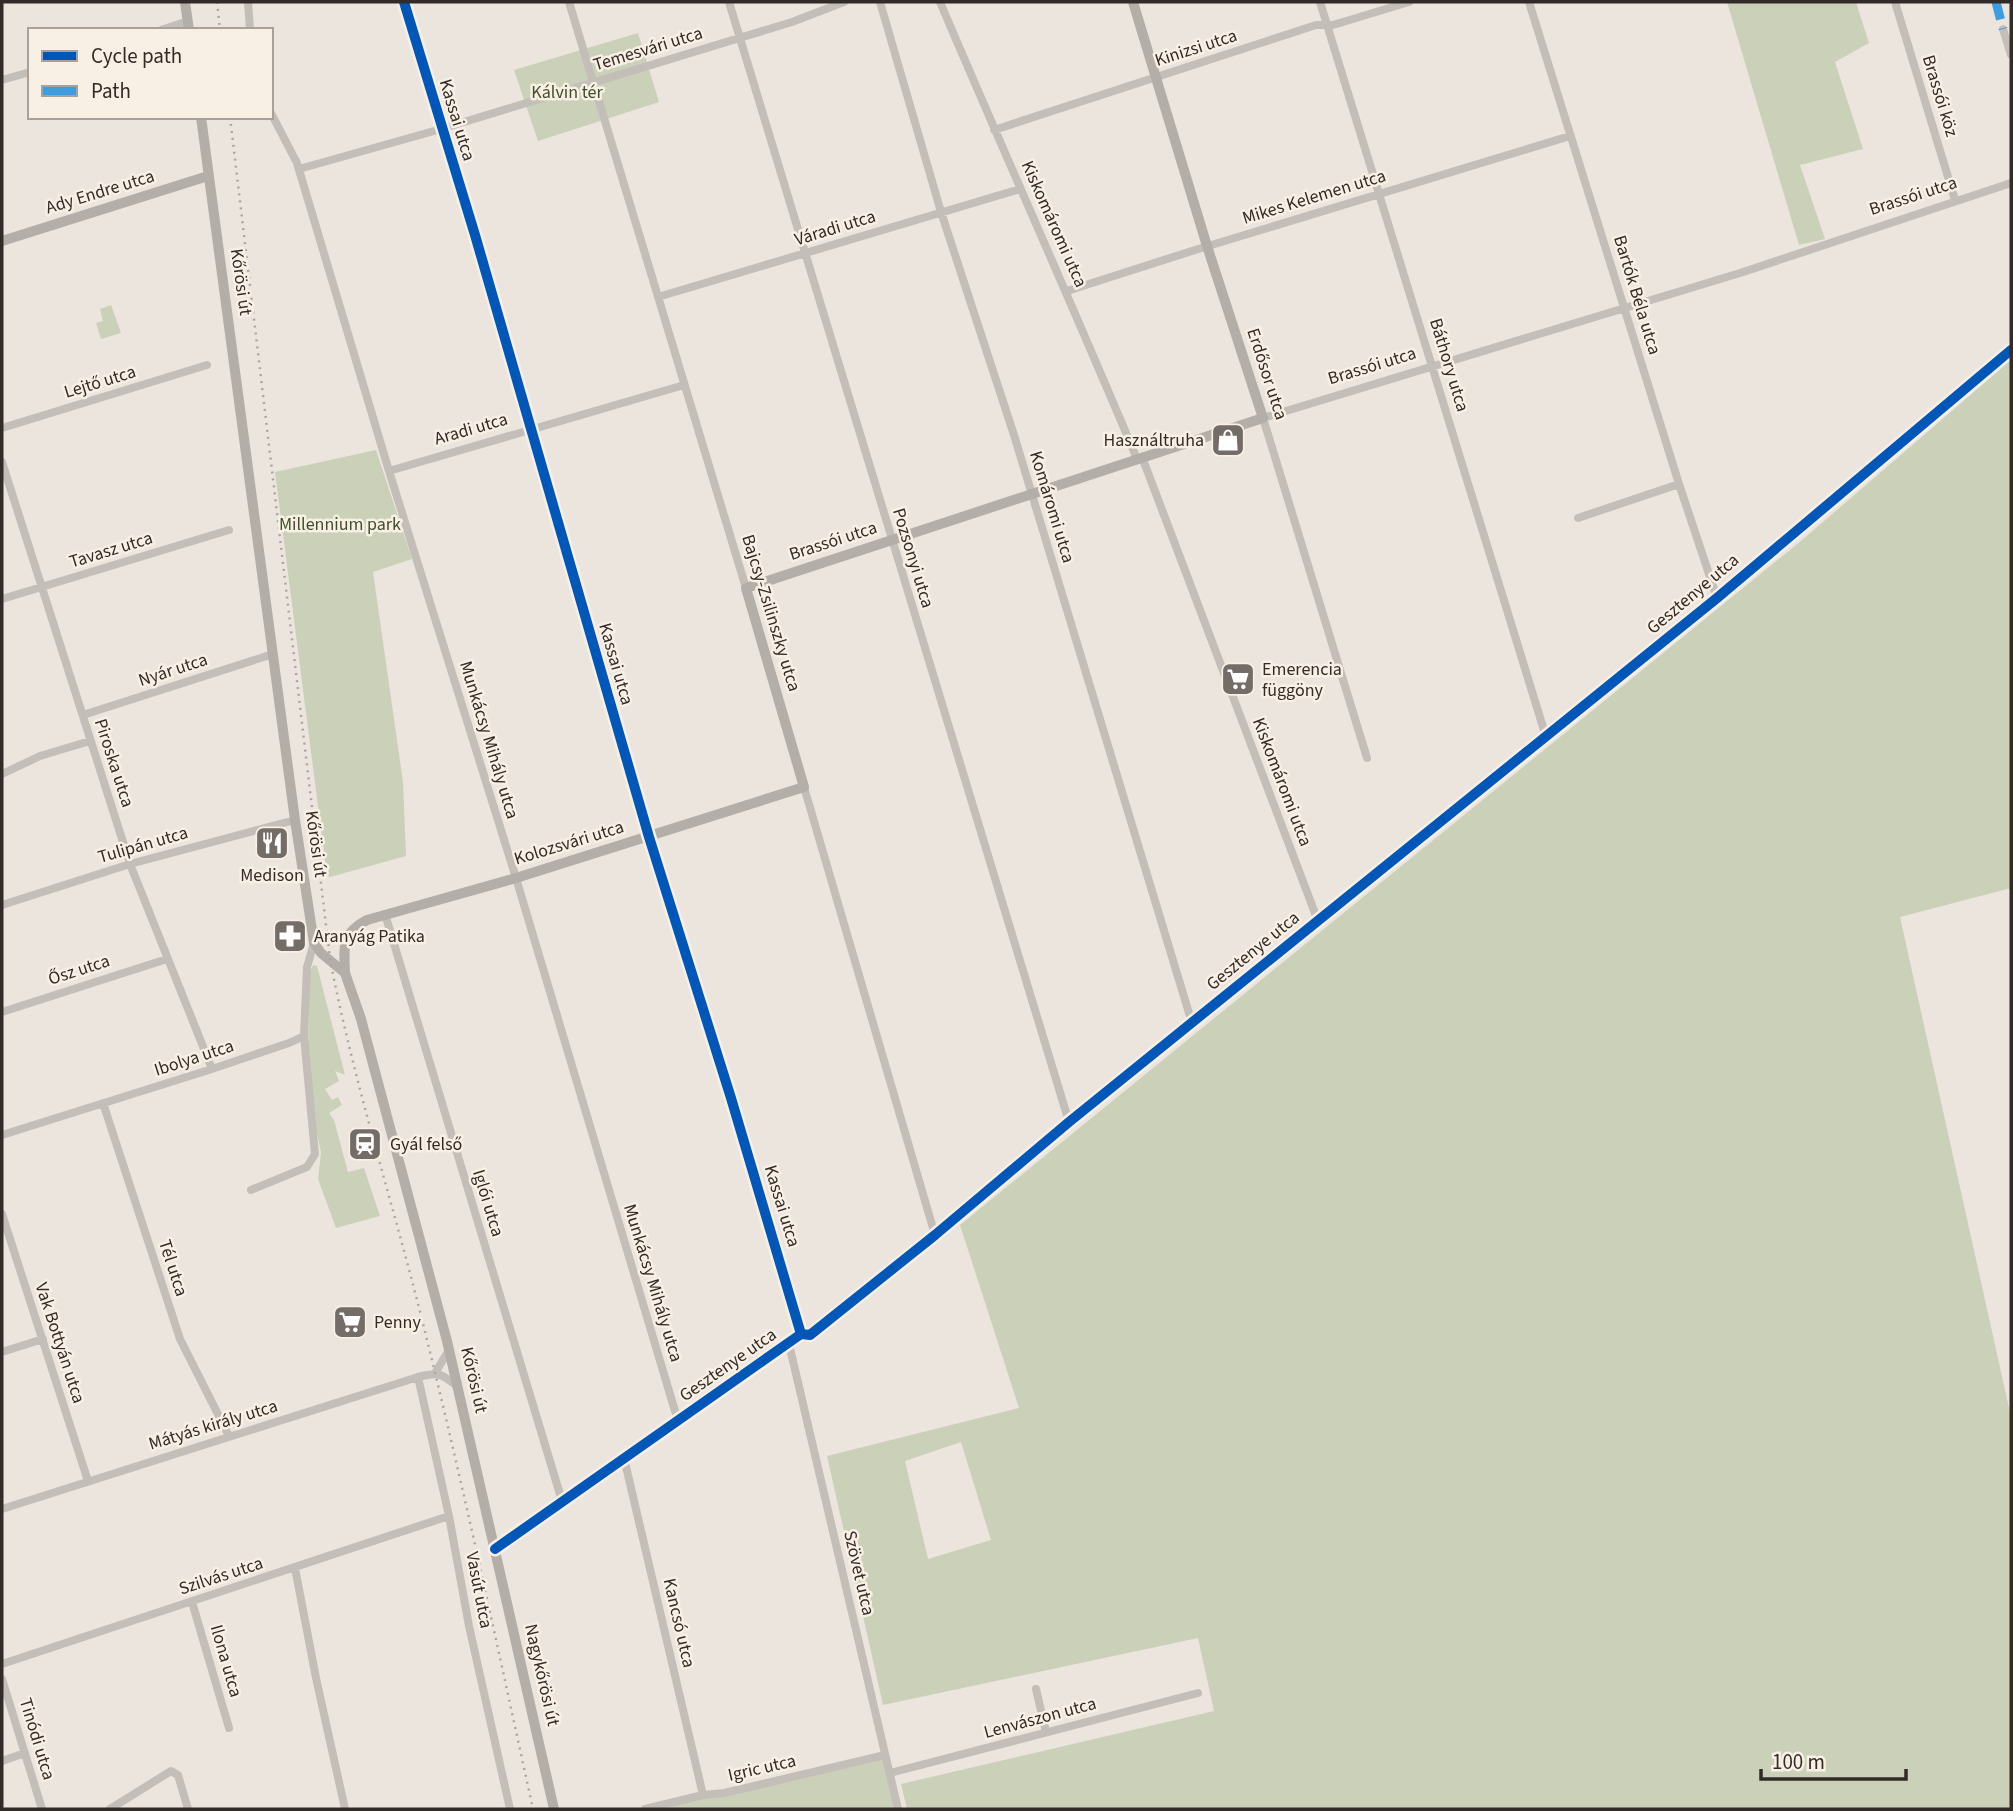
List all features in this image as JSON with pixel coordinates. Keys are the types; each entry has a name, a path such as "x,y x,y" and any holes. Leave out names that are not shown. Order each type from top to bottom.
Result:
{"street":[{"path":"185,2 188,26"},
{"path":"248,2 250,28"},
{"name":"Kassai utca","path":"404,2 475,236 649,838 802,1334"},
{"name":"Bajcsy-Zsilinszky utca","path":"569,2 746,588 935,1235"},
{"name":"Pozsonyi utca","path":"729,2 1069,1122"},
{"name":"Temesvári utca","path":"299,169 740,38 844,2"},
{"name":"Komáromi utca","path":"880,2 941,212 1031,493 1192,1023"},
{"name":"Kiskomáromi utca","path":"940,2 1139,458 1318,921"},
{"name":"Erdősor utca","path":"1133,2 1367,758"},
{"name":"Báthory utca","path":"1320,2 1546,737"},
{"name":"Kinizsi utca","path":"994,130 1316,25 1334,25 1409,2"},
{"name":"Bartók Béla utca","path":"1529,2 1717,598"},
{"name":"Brassói köz","path":"1895,2 1955,200"},
{"path":"2003,29 2011,55"},
{"path":"2,80 28,73"},
{"name":"Munkácsy Mihály utca","path":"273,117 299,169 389,471 516,878 678,1421"},
{"name":"Kőrösi út","path":"201,119 295,820 314,943 321,953 345,973 361,1019 449,1350 495,1549"},
{"name":"Mikes Kelemen utca","path":"1067,291 1570,136"},
{"name":"Ady Endre utca","path":"2,241 208,176"},
{"name":"Brassói utca","path":"746,588 1263,418 1740,273 2011,183"},
{"name":"Váradi utca","path":"658,297 1020,188"},
{"name":"Gesztenye utca","path":"495,1549 802,1334 810,1335 1717,598 2011,350"},
{"name":"Lejtő utca","path":"2,428 207,365"},
{"name":"Aradi utca","path":"389,471 684,385"},
{"name":"Piroska utca","path":"2,462 130,864 212,1069"},
{"path":"1578,518 1679,484"},
{"name":"Tavasz utca","path":"2,599 229,530"},
{"name":"Nyár utca","path":"83,715 273,654"},
{"path":"2,774 40,756 90,741"},
{"name":"Kolozsvári utca","path":"321,953 339,944 355,926 367,920 649,838 804,788"},
{"name":"Tulipán utca","path":"2,905 130,864 295,820"},
{"name":"Iglói utca","path":"385,914 562,1501"},
{"path":"345,973 344,947 347,935"},
{"path":"251,1190 307,1167 316,1154 304,1036 307,967 314,943"},
{"name":"Ősz utca","path":"2,1012 167,959"},
{"name":"Ibolya utca","path":"2,1135 212,1069 304,1036"},
{"name":"Tél utca","path":"103,1103 180,1339 229,1436"},
{"name":"Vak Bottyán utca","path":"2,1214 88,1481"},
{"path":"2,1352 43,1339"},
{"name":"Szövet utca","path":"789,1343 898,1809"},
{"path":"449,1350 435,1373 458,1387"},
{"name":"Mátyás király utca","path":"2,1509 435,1373"},
{"name":"Vasút utca","path":"418,1377 510,1809"},
{"name":"Kancsó utca","path":"624,1458 703,1795"},
{"path":"610,1468 629,1478"},
{"name":"Szilvás utca","path":"2,1664 449,1516"},
{"name":"Nagykőrösi út","path":"495,1549 554,1809"},
{"path":"295,1568 345,1809"},
{"name":"Ilona utca","path":"192,1602 229,1728"},
{"name":"Tinódi utca","path":"2,1679 42,1809"},
{"path":"1036,1689 1046,1732"},
{"name":"Lenvászon utca","path":"890,1773 1198,1693"},
{"path":"2,1761 25,1753"},
{"name":"Igric utca","path":"645,1809 885,1755"},
{"path":"110,1809 166,1771 178,1775 188,1809"}],"green space":[{"path":"1727,2 1856,2 1869,43 1835,62 1863,149 1800,165 1825,239 1799,245"},
{"name":"Kálvin tér","path":"638,33 659,102 538,141 514,70"},
{"path":"111,305 121,333 101,339 96,323 103,321 100,309"},
{"path":"2011,360 2011,888 1900,917 2011,1417 2011,1809 907,1809 901,1784 1214,1711 1198,1638 883,1705 827,1456 1019,1408 960,1225 1801,541","holes":["961,1442 991,1540 928,1559 905,1461"]},
{"name":"Millennium park","path":"376,450 412,559 373,572 403,782 406,856 330,877 327,876 275,472"},
{"path":"313,965 317,966 345,1075 335,1071 339,1081 325,1089 332,1100 338,1097 342,1105 329,1113 334,1120 348,1172 364,1168 380,1216 336,1228 318,1179 321,1152 315,1125 308,1044 310,972"},
{"path":"885,1755 898,1809 645,1809"}],"railway":[{"path":"217,2 220,28"},
{"path":"230,119 330,959 364,1104 442,1402 533,1809"}],"marked path":[{"path":"1996,2 2003,29"}],"cycle path":[{"path":"404,2 475,235 649,837 801,1334"},
{"path":"495,1549 801,1334 810,1335 1717,598 2011,350"}],"place":[{"name":"Használtruha","path":"1228,440"},
{"name":"Emerencia függöny","path":"1238,679"},
{"name":"Medison","path":"272,843"},
{"name":"Aranyág Patika","path":"290,936"},
{"name":"Gyál felső","path":"365,1144"},
{"name":"Penny","path":"350,1322"}]}
